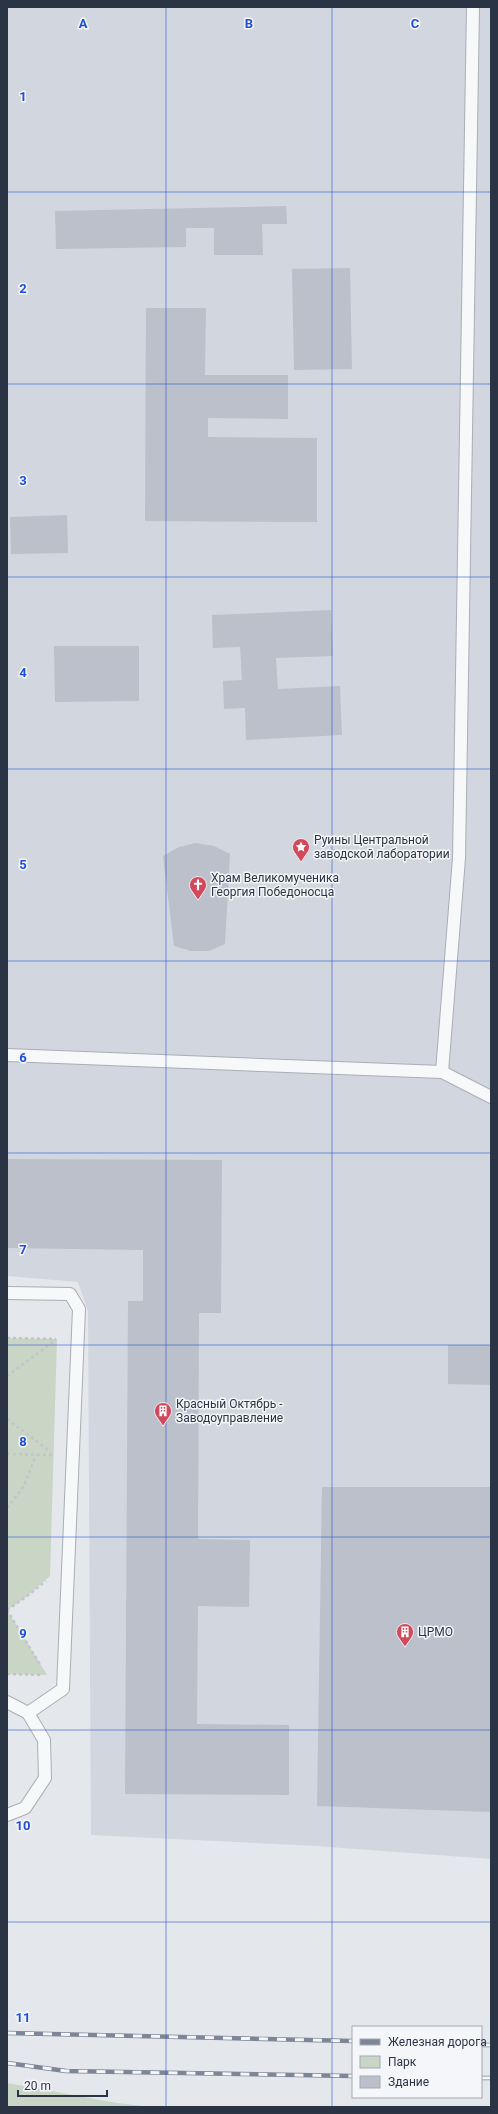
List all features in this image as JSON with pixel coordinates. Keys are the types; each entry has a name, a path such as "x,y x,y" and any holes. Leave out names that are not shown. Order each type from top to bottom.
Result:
{"lane":[{"path":"442,1072 459,858 473,7"},
{"path":"7,1055 442,1072 491,1097"},
{"path":"7,1293 70,1294 78,1309 63,1689 28,1713"},
{"path":"7,1702 28,1713 44,1740 44,1778 25,1808 7,1815"}],"path":[{"path":"7,1338 56,1339 7,1376"},
{"path":"7,1419 55,1455 7,1454"},
{"path":"7,1508 24,1486 36,1454"},
{"path":"7,1674 47,1675 7,1610 26,1597 50,1576"}],"shaded area":[{"path":"7,7 491,7 491,1859 316,1846 91,1835 88,1311 78,1282 7,1276"}],"green space":[{"path":"7,1338 57,1339 50,1576 26,1597 7,1610"},
{"path":"7,1610 47,1675 7,1674"},
{"path":"7,2083 117,2103 152,2107 7,2107"}],"building":[{"path":"286,206 287,224 262,224 263,255 214,255 214,228 186,228 186,247 56,249 55,211"},
{"path":"350,268 352,369 294,370 292,269"},
{"path":"146,308 206,308 205,375 288,375 288,419 208,418 208,437 317,438 317,522 145,521"},
{"path":"67,515 68,553 11,554 10,517"},
{"path":"331,610 333,656 276,658 278,689 340,686 342,735 246,740 245,708 224,709 223,681 242,680 240,647 213,648 212,615"},
{"path":"54,646 139,646 139,701 55,702"},
{"name":"Храм Великомученика Георгия Победоносца","path":"196,843 214,846 230,854 225,944 209,951 191,951 174,946 163,856 179,847"},
{"name":"Красный Октябрь - Заводоуправление","path":"7,1159 222,1160 221,1313 199,1313 198,1539 250,1540 249,1607 198,1606 197,1724 289,1725 289,1795 125,1794 128,1301 143,1301 143,1250 7,1248"},
{"path":"448,1345 491,1345 491,1385 448,1384"},
{"name":"ЦРМО","path":"322,1487 491,1487 491,1812 317,1806"}],"railway":[{"path":"7,2033 352,2041"},
{"path":"482,2045 491,2045"},
{"path":"7,2063 66,2071 352,2076"},
{"path":"482,2078 491,2078"}],"place":[{"name":"Руины Центральной заводской лаборатории","path":"301,862"},
{"name":"Храм Великомученика Георгия Победоносца","path":"198,900"},
{"name":"Красный Октябрь - Заводоуправление","path":"163,1426"},
{"name":"ЦРМО","path":"405,1647"}]}
